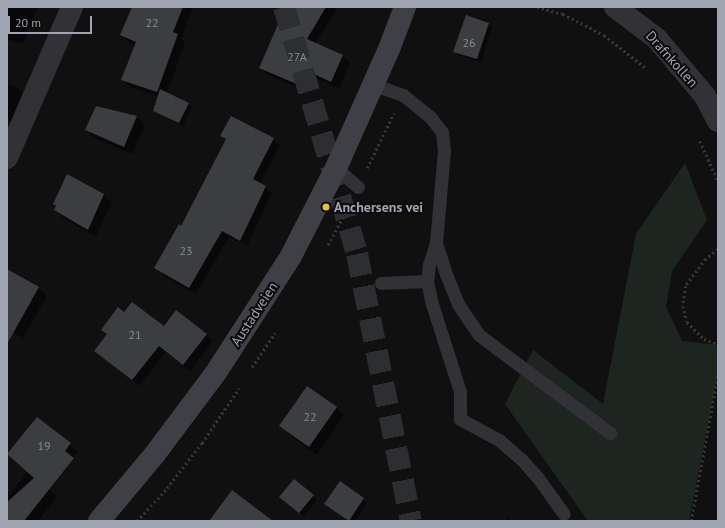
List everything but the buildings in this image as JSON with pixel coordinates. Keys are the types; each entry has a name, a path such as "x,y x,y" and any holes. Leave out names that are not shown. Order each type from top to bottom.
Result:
{"main road":[{"name":"Austadveien","path":"99,521 155,454 217,371 291,256 336,168 374,85 405,7"}],"street":[{"path":"7,158 72,7"},
{"name":"Drafnkollen","path":"615,7 657,39 705,96 718,121"}],"lane":[{"path":"374,85 403,95 431,118 442,132 444,150 436,243 429,265 427,281 432,304 460,392 460,419 499,440 522,460 538,478 564,514"},
{"path":"336,168 358,187"},
{"path":"436,243 458,304 480,335 610,433"},
{"path":"381,284 427,281"}],"path":[{"path":"537,7 563,14 604,35 650,73"},
{"path":"697,136 705,148 718,180"},
{"path":"718,249 706,259 686,286 683,306 688,322 704,339 718,344"},
{"path":"691,521 718,374"}],"shaded area":[{"path":"685,163 707,220 672,271 666,307 682,341 718,345 718,372 689,521 588,521 505,404 533,350 603,404 636,234"}],"tunnel":[{"path":"284,7 357,254 411,521"}],"place":[{"name":"Anchersens vei","path":"326,207"}]}
